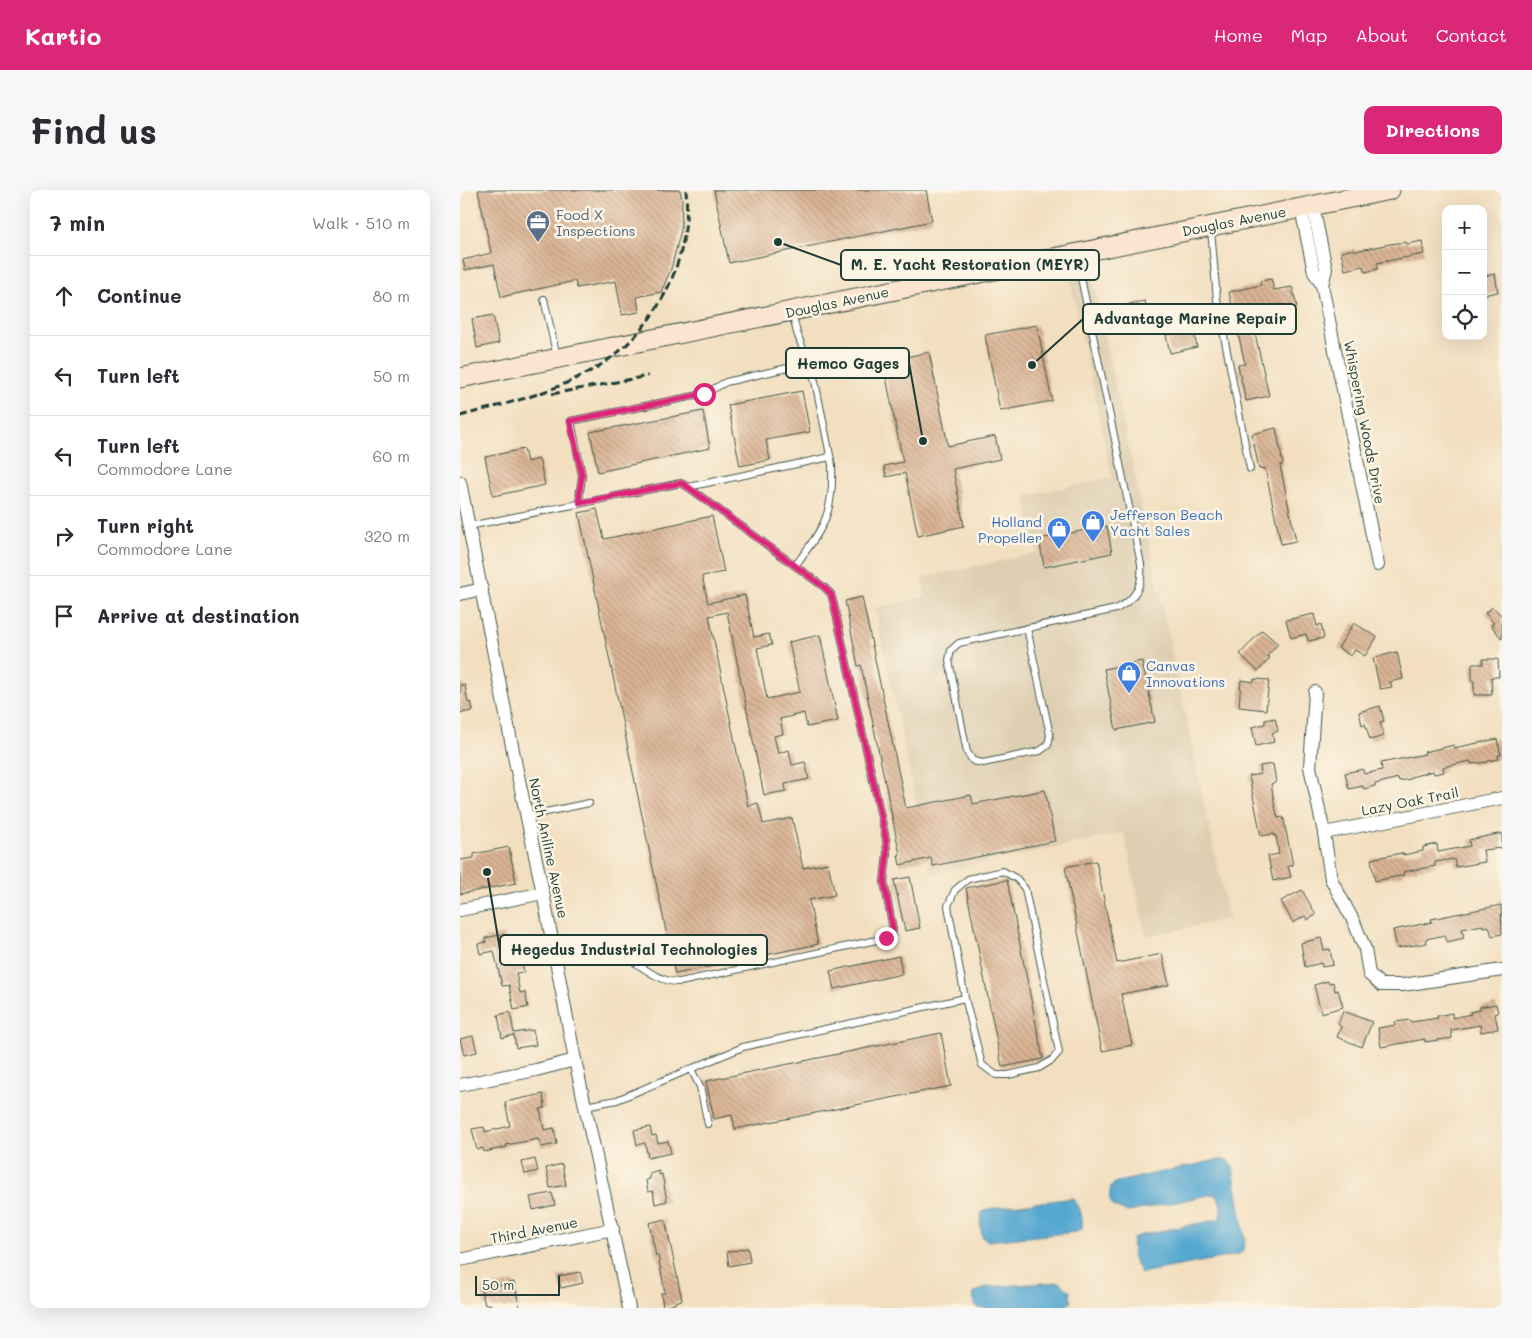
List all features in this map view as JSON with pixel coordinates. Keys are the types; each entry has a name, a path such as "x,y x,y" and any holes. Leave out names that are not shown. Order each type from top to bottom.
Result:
{"street":[{"name":"Douglas Avenue","path":"460,378 1390,190"},
{"name":"Whispering Woods Drive","path":"1307,207 1326,269 1322,285 1378,565"},
{"name":"North Aniline Avenue","path":"460,482 516,766 544,893 575,1060 629,1308"},
{"path":"460,594 482,590"},
{"path":"1315,692 1310,767 1324,833 1331,879 1354,922 1365,948 1369,974 1381,986 1403,985 1502,970"},
{"name":"Lazy Oak Trail","path":"1324,833 1502,798"},
{"path":"460,910 544,893"},
{"path":"460,1085 575,1060"},
{"name":"Third Avenue","path":"460,1260 613,1229"}],"lane":[{"path":"1210,225 1217,300 1250,469"},
{"path":"1027,628 1050,735 1048,745 1040,751 1031,753 983,763 973,761 967,752 949,660 951,650 958,643 1027,628 1116,609 1125,605 1136,594 1141,580 1141,564 1076,253"},
{"path":"544,298 557,358"},
{"path":"792,312 797,333 815,381 832,465 832,490 827,518 795,566"},
{"path":"580,503 578,491 582,483 582,475 570,421 704,394 726,382 809,363"},
{"path":"688,487 830,457"},
{"path":"469,526 681,483 831,594 886,839 887,854 884,882 893,929 892,935 886,938 671,983 621,953"},
{"path":"527,816 589,803"},
{"path":"1003,871 1017,879 1025,889 1059,1052 1052,1060 1039,1068 996,1075 982,1065 965,998 948,906 955,890 968,879 1003,871"},
{"path":"585,1106 617,1100 743,1047 965,998"},
{"path":"691,1069 700,1088 708,1124"}],"shaded area":[{"path":"1092,276 1229,919 1146,936 1124,833 931,874 875,608 925,597 922,578 1037,553 1025,496 1112,477 1070,280"}],"water":[{"path":"1217,1160 1228,1160 1233,1168 1245,1240 1243,1250 1238,1255 1141,1273 1134,1256 1133,1238 1220,1219 1221,1206 1218,1197 1213,1194 1129,1212 1118,1209 1112,1204 1110,1201 1111,1186 1117,1182"},
{"path":"1073,1198 1080,1209 1082,1221 1082,1229 1076,1232 988,1241 982,1237 980,1221 982,1212 988,1209"},
{"path":"1059,1282 1070,1291 1071,1302 1063,1308 977,1308 974,1305 973,1293 988,1287"}],"building":[{"path":"478,190 680,190 682,200 681,230 671,269 661,292 637,297 639,312 622,315 616,281 577,288 575,281 501,297 494,264 465,270 463,260 491,253"},
{"path":"714,190 926,190 932,221 729,263"},
{"path":"1422,241 1424,254 1377,263 1378,269 1365,272 1363,266 1345,270 1341,252"},
{"path":"1495,274 1498,292 1487,294 1487,275"},
{"path":"1271,279 1274,290 1292,287 1297,307 1283,310 1282,304 1250,311 1269,396 1246,401 1238,365 1245,364 1229,292 1261,285 1260,281"},
{"path":"1145,301 1148,315 1119,321 1117,310 1130,307 1129,304"},
{"path":"493,315 499,343 477,348 472,319"},
{"path":"1037,325 1052,401 1000,411 985,335"},
{"path":"1193,329 1197,347 1170,353 1166,335"},
{"path":"929,352 948,446 995,436 1000,459 953,469 964,526 918,536 905,473 886,477 884,466 903,462 883,362"},
{"path":"802,391 810,432 766,440 770,460 740,466 728,405"},
{"path":"703,411 710,448 598,472 590,432"},
{"path":"1276,428 1283,464 1280,465 1296,541 1281,544 1265,468 1259,469 1252,434"},
{"path":"524,449 527,462 539,459 545,485 493,496 485,457"},
{"path":"597,509 604,539 712,516 724,572 702,576 708,603 745,595 754,637 769,634 772,645 757,648 767,699 800,692 789,642 820,635 838,721 807,727 804,713 780,719 783,734 774,736 778,753 789,750 792,765 805,762 809,779 785,784 786,791 764,795 727,612 709,616 748,806 758,803 763,824 792,818 803,868 828,863 835,895 809,900 818,944 675,974 579,513"},
{"path":"1107,526 1112,553 1044,567 1039,539"},
{"path":"862,597 906,808 971,795 973,804 1045,790 1055,841 933,866 931,858 900,865 898,855 900,855 861,665 858,666 845,601"},
{"path":"1493,607 1502,616 1502,639 1491,625 1494,623 1485,613"},
{"path":"1314,614 1317,626 1321,624 1324,638 1308,641 1306,634 1291,638 1286,620"},
{"path":"1354,623 1377,637 1365,656 1355,650 1351,656 1338,648"},
{"path":"1262,630 1278,644 1267,656 1270,658 1258,671 1240,654"},
{"path":"1397,652 1403,679 1390,682 1392,687 1380,689 1373,658"},
{"path":"1483,659 1498,659 1499,677 1491,677 1492,695 1474,695 1472,664 1483,664"},
{"name":"Canvas Innovations","path":"1142,661 1155,722 1116,730 1104,669"},
{"path":"1254,679 1269,680 1266,710 1239,707 1241,680 1254,682"},
{"path":"460,685 465,685 468,703 471,702 473,711 460,713"},
{"path":"1380,706 1384,721 1380,722 1384,736 1370,740 1365,724 1362,725 1359,712"},
{"path":"1275,718 1278,731 1272,733 1274,742 1256,746 1252,727 1265,724 1265,720"},
{"path":"1497,739 1501,755 1498,755 1499,759 1471,764 1470,761 1443,767 1444,772 1434,774 1433,771 1411,777 1411,779 1399,781 1398,778 1364,789 1363,786 1349,789 1345,773 1363,769 1364,774 1382,770 1381,763 1425,754 1424,752 1454,745 1454,748"},
{"path":"1273,764 1276,782 1271,784 1275,807 1278,818 1283,817 1293,865 1288,866 1291,877 1273,881 1268,856 1279,854 1276,836 1274,834 1261,836 1249,776 1261,774 1260,766"},
{"path":"1502,833 1502,848 1483,850 1485,862 1456,867 1454,859 1435,862 1435,866 1403,872 1404,875 1375,881 1371,859 1423,851 1423,847 1437,844 1438,852 1470,846 1469,840"},
{"path":"509,847 516,883 460,894 460,860 474,858 474,854"},
{"path":"1096,861 1117,963 1162,954 1169,985 1121,994 1132,1045 1102,1051 1065,867"},
{"path":"910,877 920,928 905,931 894,880"},
{"path":"1007,880 1043,1059 1002,1067 966,888"},
{"path":"1302,890 1316,915 1307,920 1305,916 1293,923 1281,901"},
{"path":"1501,905 1502,934 1492,936 1489,926 1483,927 1483,925 1462,929 1464,938 1447,942 1445,935 1426,939 1427,943 1397,948 1393,930 1432,922 1431,919"},
{"path":"504,934 509,960 521,957 524,972 516,973 520,993 525,992 528,1007 514,1010 509,985 502,986 494,951 480,954 478,944 486,942 485,938"},
{"path":"1321,938 1324,950 1330,949 1333,965 1322,967 1321,963 1305,967 1301,943"},
{"path":"899,956 902,974 834,989 830,971"},
{"path":"1328,981 1329,984 1333,982 1335,991 1338,990 1343,1007 1321,1013 1314,985"},
{"path":"1496,1004 1498,1013 1495,1014 1498,1029 1481,1032 1480,1025 1451,1030 1452,1038 1425,1042 1425,1039 1381,1047 1378,1028 1396,1025 1395,1022 1438,1018 1437,1016 1452,1013 1452,1018 1471,1014 1470,1012 1480,1010 1480,1007"},
{"path":"1343,1011 1372,1022 1362,1047 1337,1037 1341,1027 1338,1024"},
{"path":"510,1012 514,1033 533,1030 536,1045 516,1048 514,1035 502,1038 498,1015"},
{"path":"941,1033 951,1086 735,1129 732,1115 714,1119 706,1081"},
{"path":"473,1036 477,1052 464,1055 460,1039"},
{"path":"543,1094 545,1108 540,1109 544,1130 554,1128 557,1144 541,1147 539,1139 506,1145 507,1147 484,1152 483,1148 477,1150 472,1129 484,1127 485,1132 510,1126 505,1102"},
{"path":"650,1127 652,1136 656,1135 658,1143 668,1141 671,1153 648,1158 645,1143 637,1145 634,1130"},
{"path":"535,1159 538,1171 525,1174 522,1162"},
{"path":"562,1164 566,1185 550,1188 546,1168"},
{"path":"659,1171 659,1175 662,1174 667,1201 655,1204 653,1191 648,1192 646,1180 650,1179 649,1174"},
{"path":"552,1193 555,1205 533,1210 530,1197"},
{"path":"665,1219 682,1300 663,1307 661,1293 665,1293 658,1255 656,1256 649,1223"},
{"path":"748,1248 750,1262 729,1266 727,1252"},
{"path":"580,1272 583,1283 561,1288 558,1276"},
{"path":"514,1282 520,1308 491,1308 491,1304 485,1305 481,1289"}],"railway":[{"path":"460,416 523,399 568,382 607,360 629,342 663,298 674,273 682,246 686,218 686,190"},
{"path":"552,394 648,376"}],"place":[{"name":"M. E. Yacht Restoration (MEYR)","path":"778,242"},
{"name":"Food X Inspections","path":"538,243"},
{"name":"Advantage Marine Repair","path":"1032,365"},
{"name":"Hemco Gages","path":"923,441"},
{"name":"Jefferson Beach Yacht Sales","path":"1093,543"},
{"name":"Holland Propeller","path":"1059,550"},
{"name":"Canvas Innovations","path":"1129,694"},
{"name":"Hegedus Industrial Technologies","path":"487,872"}],"route":[{"path":"704,394 570,421 582,475 582,483 578,491 580,503 681,483 831,594 886,839 887,854 884,882 893,929 892,935 886,938"}]}
